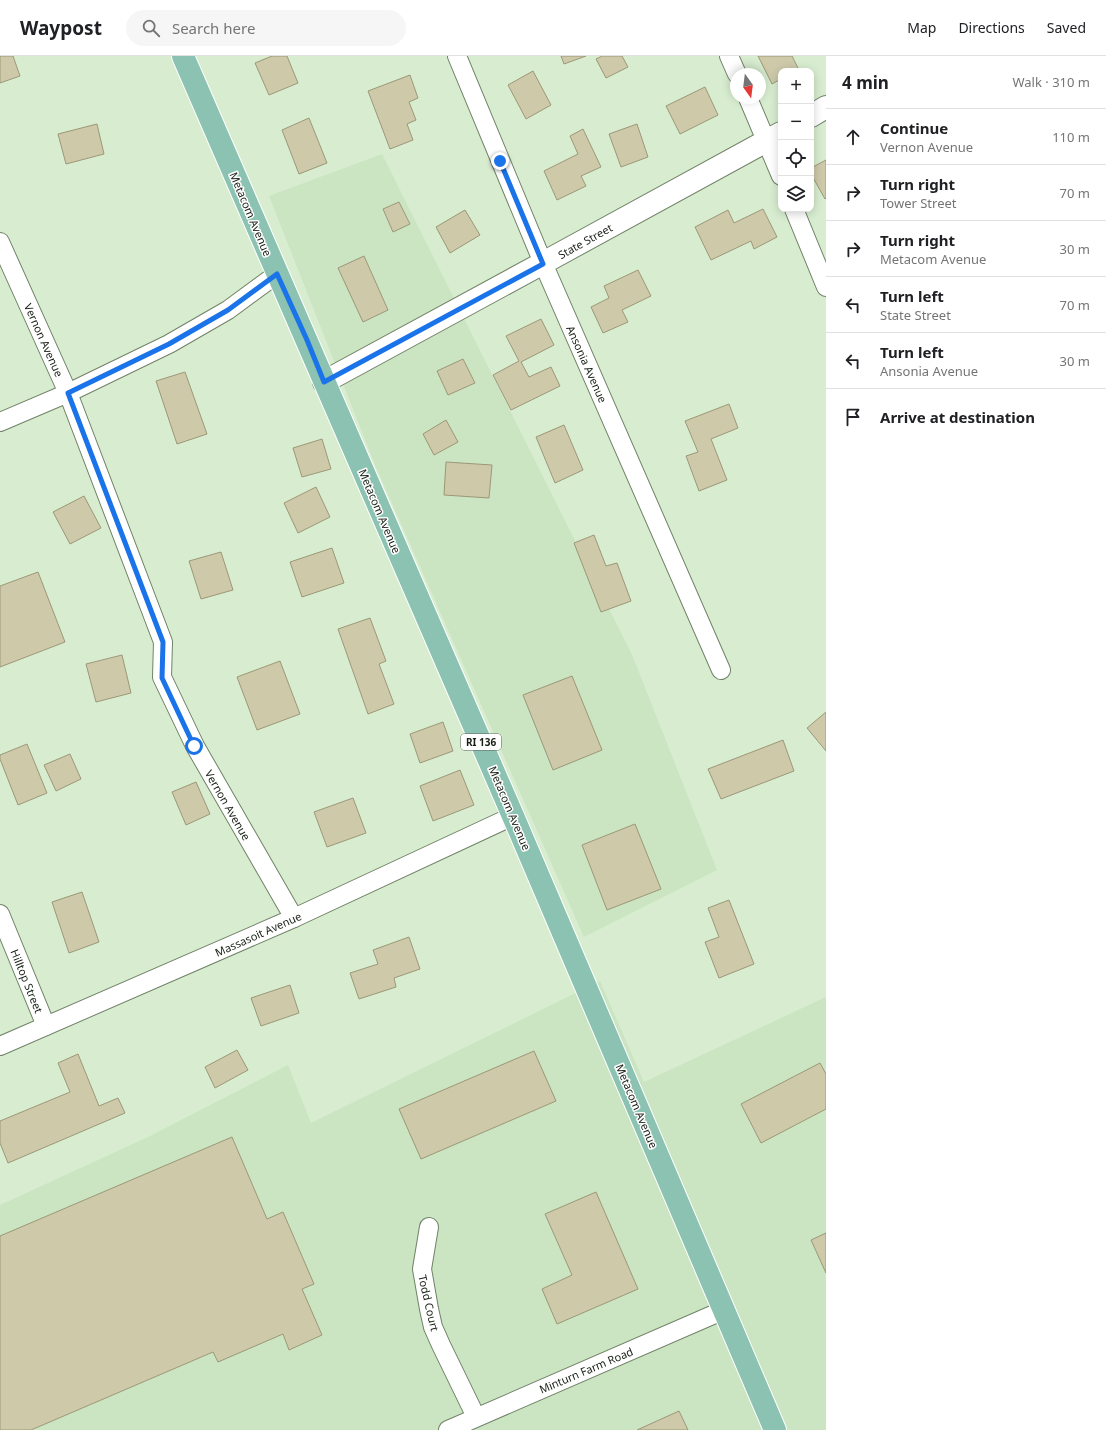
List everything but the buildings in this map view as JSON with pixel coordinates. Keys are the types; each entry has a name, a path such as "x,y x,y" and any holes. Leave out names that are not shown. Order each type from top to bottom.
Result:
{"main road":[{"name":"Metacom Avenue","path":"182,56 307,340 513,816 775,1430"}],"street":[{"name":"Ansonia Avenue","path":"457,56 543,264 721,670"},
{"path":"729,56 734,68"},
{"path":"752,104 774,137 778,159"},
{"path":"814,114 826,107"},
{"name":"State Street","path":"324,382 774,137"},
{"path":"795,212 826,287"},
{"name":"Vernon Avenue","path":"0,242 68,393 163,642 162,678 194,746 294,918"},
{"path":"0,422 68,393 169,344 228,310 277,274"},
{"name":"Massasoit Avenue","path":"0,1046 294,918 513,816"},
{"name":"Hilltop Street","path":"0,914 46,1026"},
{"name":"Todd Court","path":"430,1227 422,1269 428,1308 433,1327 476,1418"},
{"name":"Minturn Farm Road","path":"448,1430 724,1310"}],"shaded area":[{"path":"382,154 633,657 717,870 584,937 375,465 269,196"},
{"path":"600,981 644,1082 826,997 826,1430 0,1430 0,1205 148,1137 288,1065 311,1123"}],"route":[{"path":"194,746 162,678 163,642 68,393 169,344 228,310 277,274 324,382 543,264 500,161"}]}
